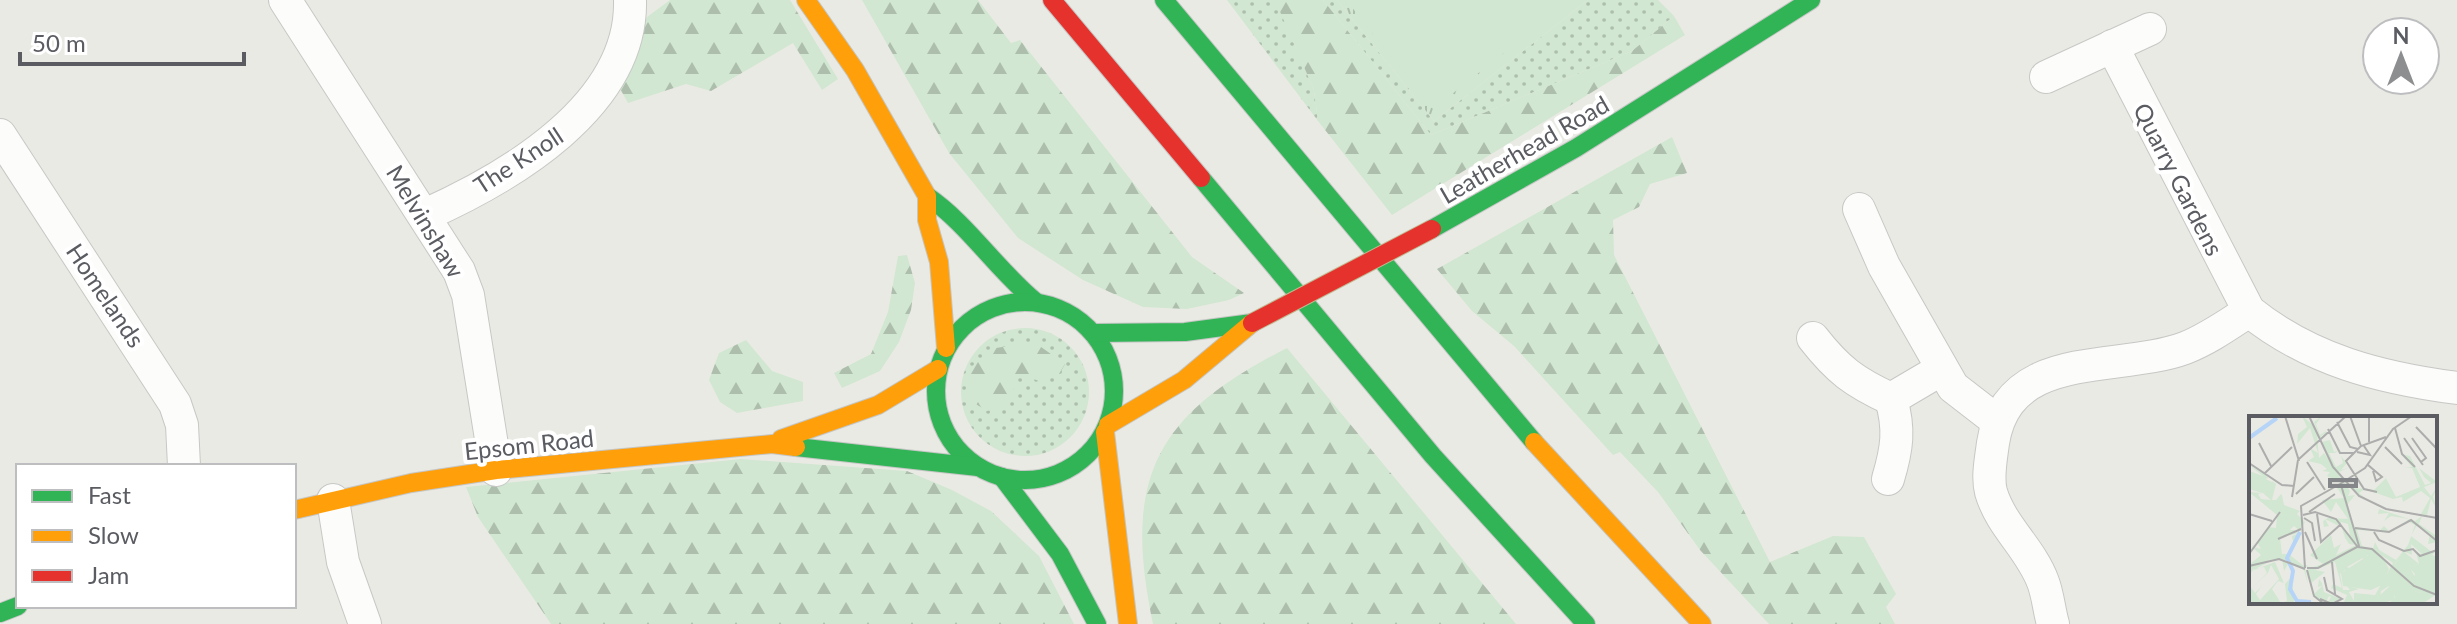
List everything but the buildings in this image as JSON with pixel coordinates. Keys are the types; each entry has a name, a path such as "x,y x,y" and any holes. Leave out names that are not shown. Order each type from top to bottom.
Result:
{"main road":[{"path":"806,0 855,70 927,196 948,210 995,267 1036,302 1077,318 1107,353 1113,377 1114,401 1107,428 1128,624"},
{"path":"1052,0 1433,456 1586,624"},
{"path":"1164,0 1499,404 1702,624"},
{"name":"Leatherhead Road","path":"1107,428 1212,360 1252,323 1432,229 1589,140 1811,0"},
{"path":"927,196 927,220 941,274 946,348"},
{"path":"1036,302 1010,303 984,312 962,327 946,348 938,369 936,397 942,425 957,449 978,467 1002,477 1032,480 1062,473 1087,456 1107,428"},
{"name":"Leatherhead Road","path":"1093,333 1185,332 1252,323"},
{"name":"Epsom Road","path":"772,444 803,429 843,419 878,405 938,369"},
{"name":"Epsom Road","path":"296,509 496,470 772,444 978,467"},
{"path":"1002,477 1060,554 1097,624"}],"street":[{"name":"Melvinshaw","path":"285,0 459,271 468,295 496,470"},
{"name":"The Knoll","path":"425,215 544,148 573,124 598,92 620,50 630,0"},
{"path":"2046,77 2150,29"},
{"name":"Quarry Gardens","path":"2112,46 2249,311 2279,335 2318,355 2408,382 2457,388"},
{"name":"Homelands","path":"0,135 175,404 182,425 184,464"},
{"path":"1859,209 1884,266 1953,387 1997,421"},
{"path":"2053,624 2043,581 2001,517 1990,489 1997,421 2014,397 2041,377 2075,366 2150,357 2186,347 2249,311"},
{"path":"1813,338 1837,369 1854,382 1891,399 1898,423 1898,443 1888,479"},
{"path":"1891,399 1942,369"},
{"path":"333,500 343,562 365,624"}],"green space":[{"path":"670,0 790,0 838,79 822,90 793,43 711,91 686,84 628,103 618,85 647,17"},
{"path":"862,0 978,0 1011,43 1020,40 1192,257 1244,293 1229,300 1187,309 1143,307 1083,280 1018,238 949,153"},
{"path":"1227,0 1275,0 1314,90 1318,121"},
{"path":"1275,0 1323,0 1431,135 1632,51 1674,16 1685,35 1392,215 1318,121 1314,90"},
{"path":"1323,0 1337,0 1434,121 1588,0 1658,0 1674,16 1632,51 1431,135"},
{"path":"1337,0 1588,0 1434,121"},
{"path":"1346,0 1571,0 1433,109"},
{"path":"1672,137 1687,173 1650,184 1639,207 1613,220 1614,255 1770,562 1833,536 1864,537 1896,594 1886,607 1895,624 1769,624 1700,550 1658,492 1620,452 1613,455 1514,346 1472,311 1437,269"},
{"path":"907,255 915,283 911,310 899,342 880,371 842,388 834,373 871,354 888,312 898,256"},
{"path":"1025,328 1050,333 1071,346 1084,367 1089,392 1084,417 1071,438 1050,451 1025,456 1000,451 979,438 966,417 961,392 966,367 979,346 1000,333"},
{"path":"746,340 772,371 803,382 803,401 737,413 720,402 709,380 719,353"},
{"path":"1034,342 1065,364 1059,375 1039,381 1020,374 1007,405 987,411 968,399 971,367 996,348"},
{"path":"1287,348 1516,624 1153,624 1144,573 1142,529 1147,490 1159,456 1178,426 1206,399 1242,373"},
{"path":"741,459 907,471 952,490 991,511 1039,556 1074,624 551,624 478,517 466,487"}],"traffic: fast":[{"path":"1164,0 1534,442"},
{"path":"1432,229 1576,148 1811,0"},
{"path":"1201,178 1433,456 1586,624"},
{"path":"927,196 956,220 1036,302"},
{"path":"1025,302 1059,309 1088,328 1107,357 1114,391 1107,425 1088,454 1059,473 1025,480 991,473 962,454 943,425 936,391 943,357 962,328 991,309 1025,302"},
{"path":"1093,333 1185,332 1252,323"},
{"path":"796,447 978,467"},
{"path":"1002,477 1060,554 1097,624"},
{"path":"0,613 16,607"}],"traffic: slow":[{"path":"806,0 855,70 927,196 927,220 939,262 946,348"},
{"path":"1108,425 1184,380 1252,323"},
{"path":"781,439 878,405 938,369"},
{"path":"1105,432 1128,624"},
{"path":"1534,442 1702,624"},
{"path":"296,510 411,483 496,470 772,444 796,447"}],"traffic: jam":[{"path":"1052,0 1201,178"},
{"path":"1252,323 1432,229"}]}
